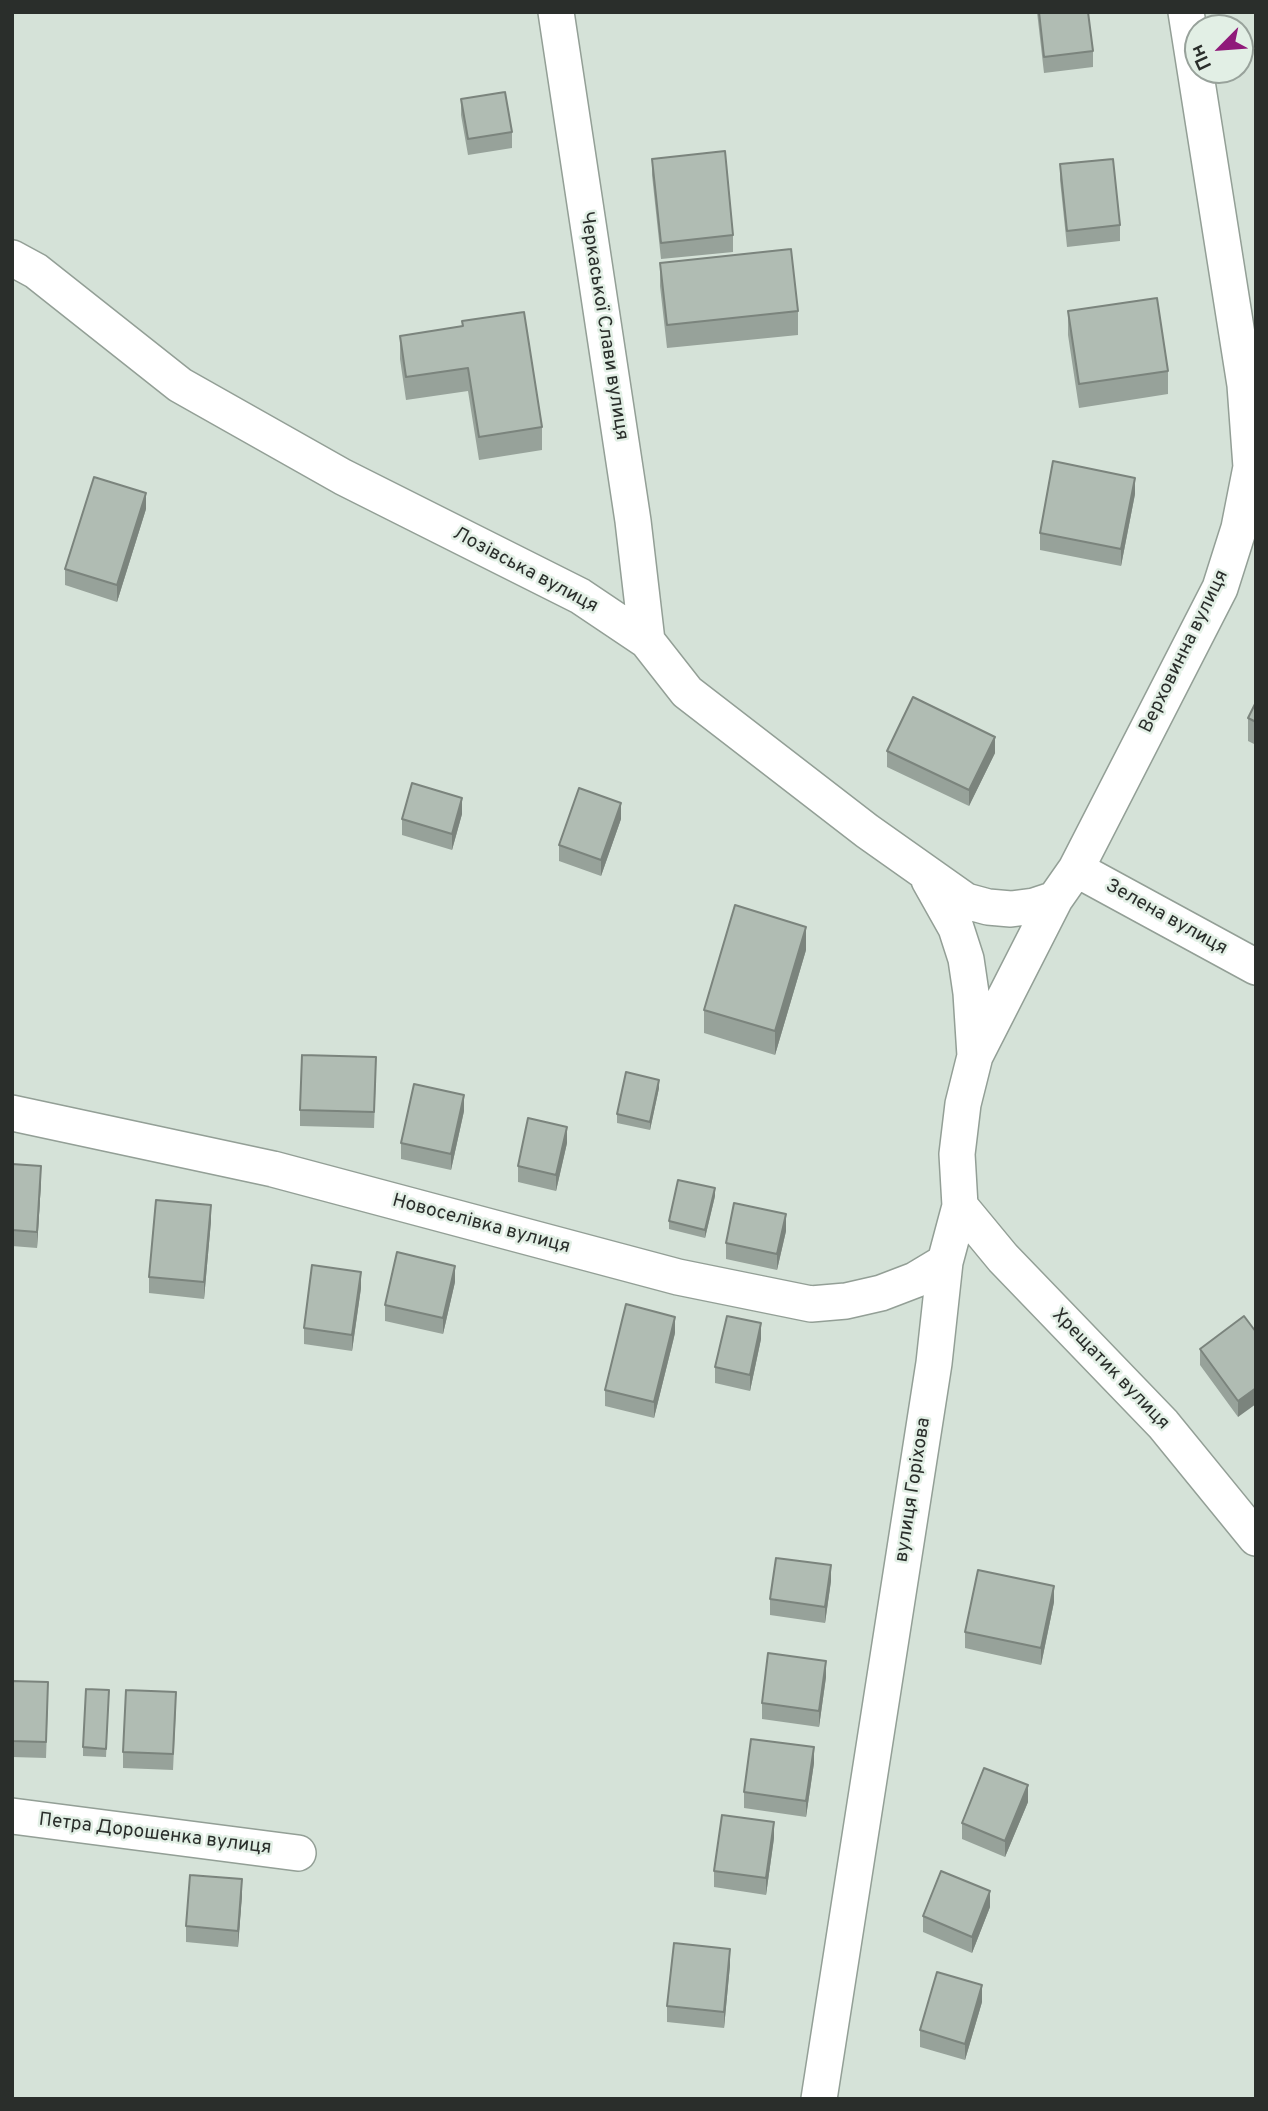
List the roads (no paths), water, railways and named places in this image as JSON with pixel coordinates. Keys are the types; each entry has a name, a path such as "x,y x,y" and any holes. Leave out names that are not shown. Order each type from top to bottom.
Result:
{"street":[{"name":"Черкаської Слави вулиця","path":"556,12 633,521 647,641"},
{"name":"Верховинна вулиця","path":"1055,900 1076,869 1220,588 1239,528 1251,467 1245,385 1186,12"},
{"name":"Лозівська вулиця","path":"12,258 36,271 180,385 343,477 580,596 647,641 687,692 867,831 966,901 1011,909 1055,900"},
{"name":"Зелена вулиця","path":"1076,869 1256,967"},
{"path":"924,871 950,916 965,959 971,993 975,1056"},
{"name":"вулиця Горіхова","path":"819,2099 934,1363 945,1262 960,1206 957,1154 963,1104 975,1056 1055,900"},
{"name":"Новоселівка вулиця","path":"12,1113 273,1170 678,1277 811,1304 846,1301 881,1293 915,1280 945,1262"},
{"name":"Хрещатик вулиця","path":"960,1206 1003,1258 1163,1423 1256,1538"},
{"name":"Петра Дорошенка вулиця","path":"12,1816 298,1853"}]}
